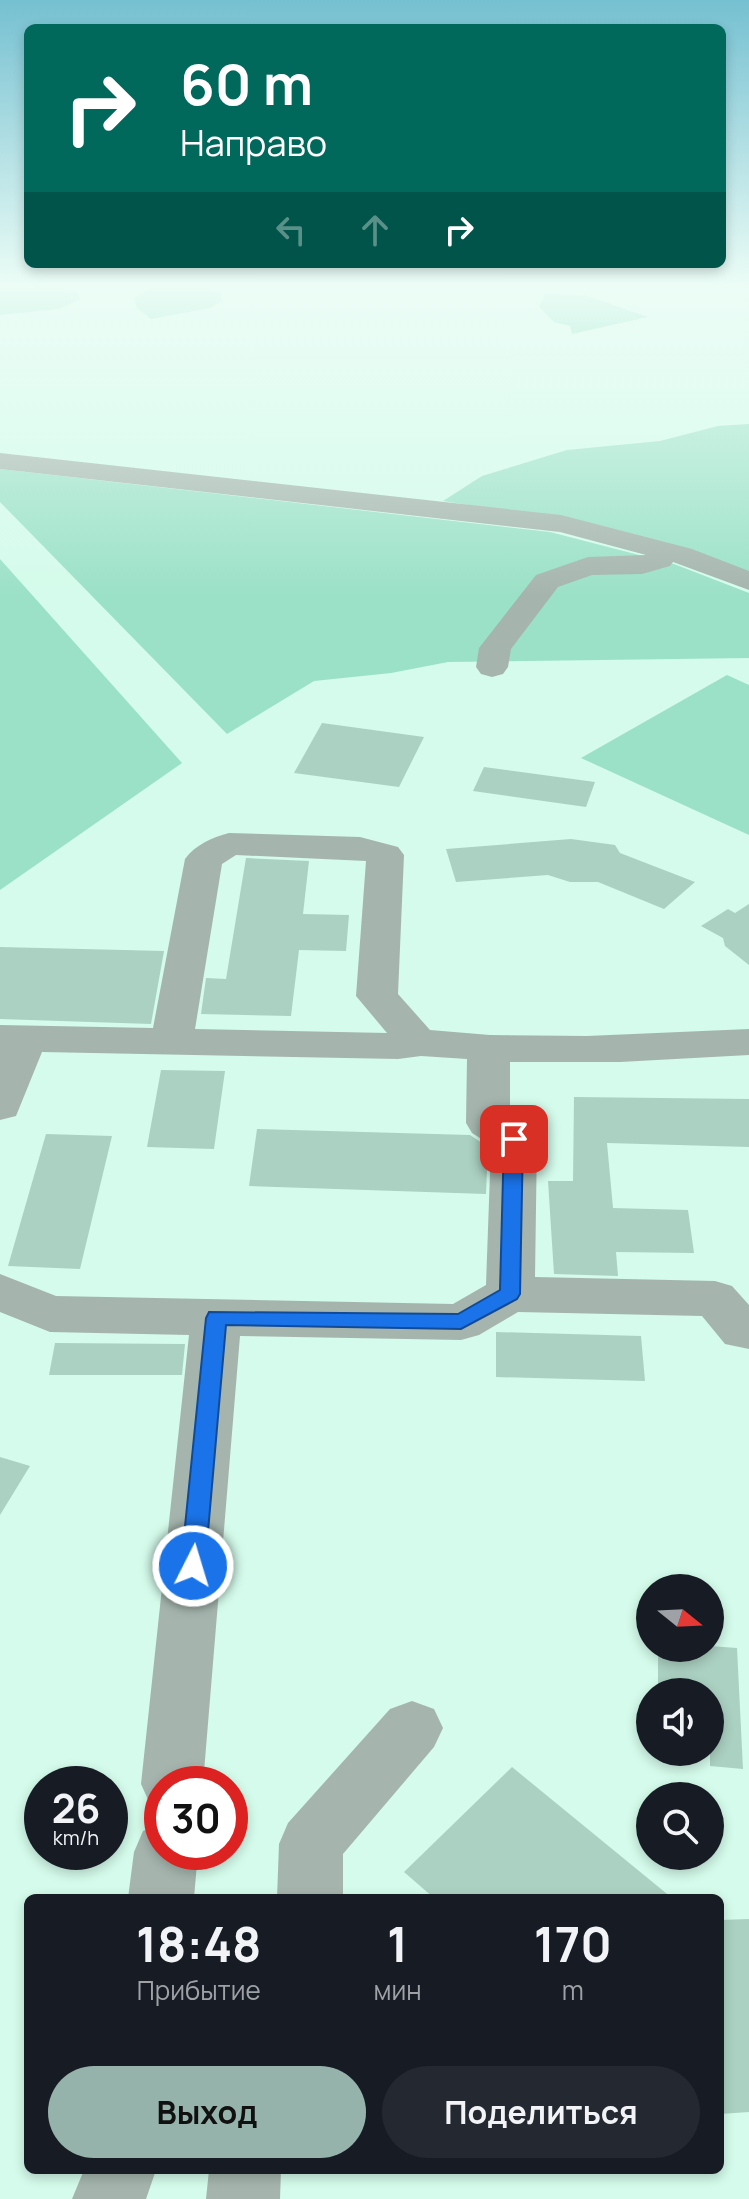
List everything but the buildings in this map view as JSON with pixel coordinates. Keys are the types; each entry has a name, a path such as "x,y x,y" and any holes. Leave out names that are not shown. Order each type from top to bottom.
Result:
{"street":[{"path":"0,461 547,522 682,555 749,581"},
{"path":"492,667 495,648 547,581 588,566 642,565 682,555"},
{"path":"172,1042 204,859 229,844 360,848 385,855 377,996 417,1041"},
{"path":"0,1106 12,1039 398,1046 417,1041 489,1048 703,1046 749,1042"},
{"path":"489,1048 488,1123 514,1139 510,1294"},
{"path":"0,1292 50,1314 461,1322 510,1294 715,1299 743,1331 749,1331"},
{"path":"174,1766 216,1318"},
{"path":"310,1894 311,1844 412,1728"},
{"path":"161,1894 164,1870"},
{"path":"109,2199 118,2174"},
{"path":"243,2199 245,2174"}],"shaded area":[{"path":"749,424 749,574 572,521 443,501 482,476 567,450 660,441 718,426"},
{"path":"0,469 550,532 674,564 749,593 749,658 448,662 391,673 314,681 227,734 0,502"},
{"path":"0,559 182,763 0,890"},
{"path":"727,675 749,685 749,835 581,758"}],"route":[{"path":"193,1566 216,1318 461,1322 510,1294 514,1139"}]}
